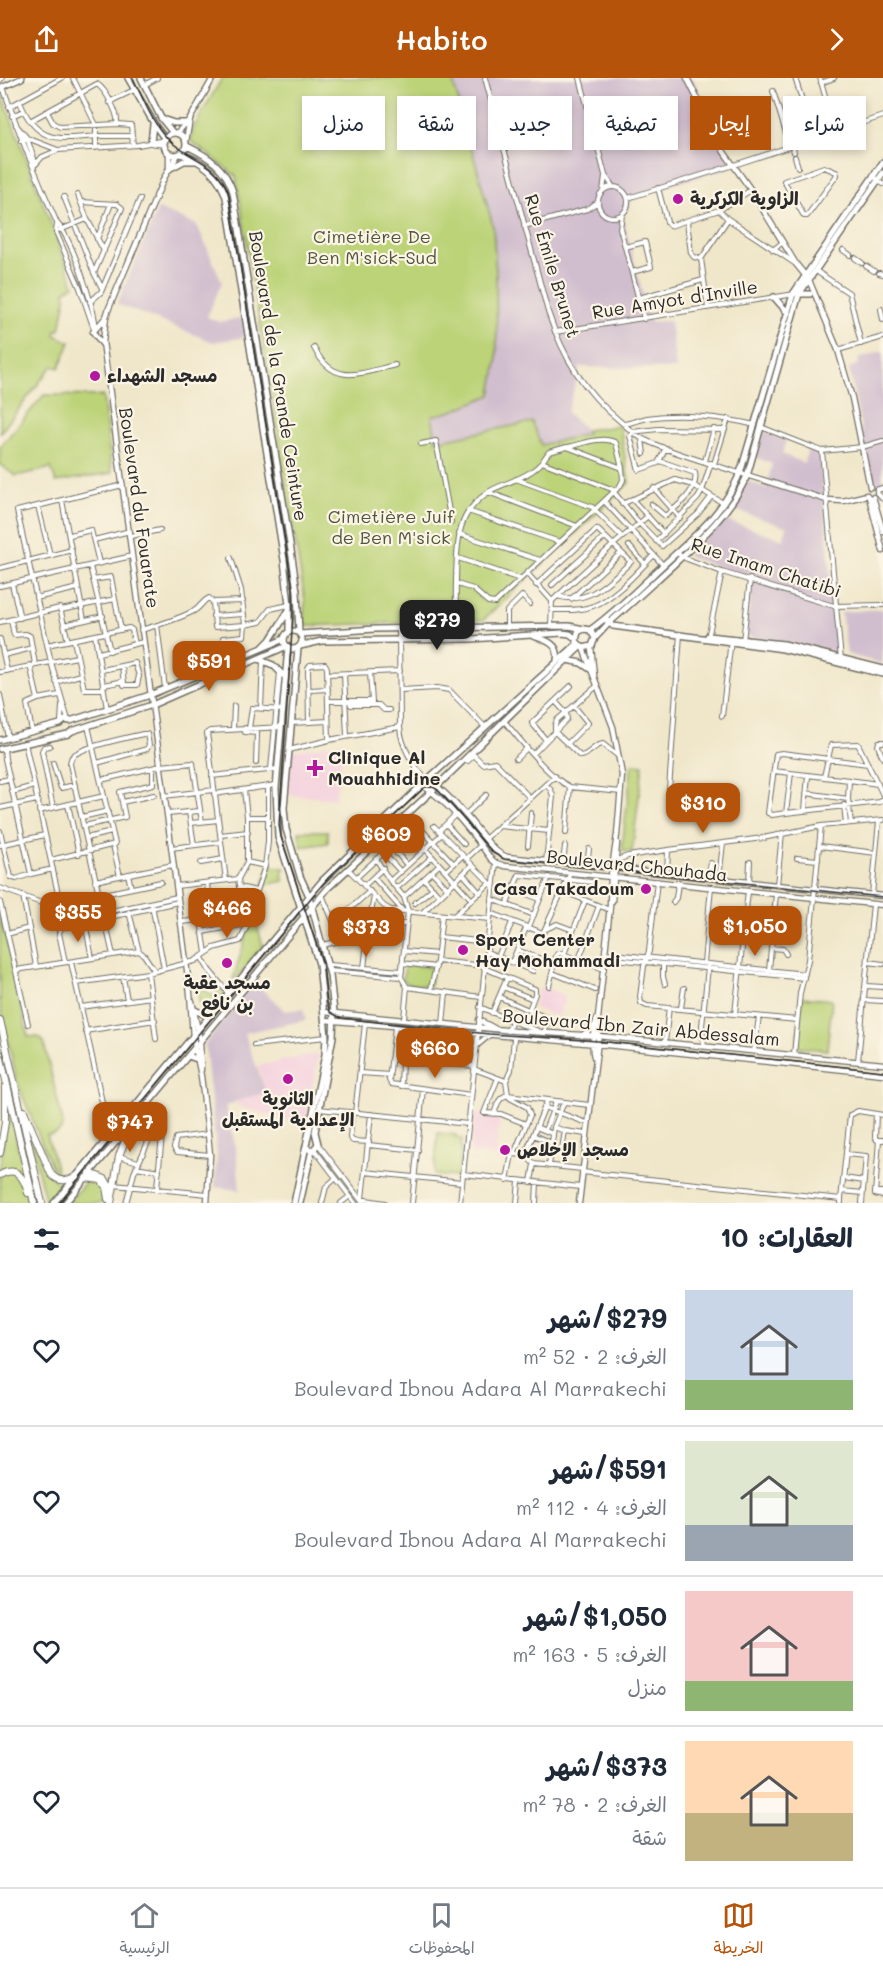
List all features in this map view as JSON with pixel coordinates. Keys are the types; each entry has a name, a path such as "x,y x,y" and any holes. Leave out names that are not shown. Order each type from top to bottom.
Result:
{"highway":[{"path":"0,1020 33,1203"},
{"path":"0,1054 51,1174 58,1180 64,1181 79,1174"},
{"path":"0,1153 9,1074"},
{"path":"9,1074 42,1203"},
{"path":"109,1203 119,1156 131,1125"},
{"path":"0,1175 9,1171 22,1176 33,1203"},
{"path":"88,1176 105,1179 113,1188"},
{"path":"88,1176 105,1184 109,1203"}],"main road":[{"path":"128,78 170,154 179,155 186,143 184,137 175,133 160,118 141,78"},
{"path":"160,118 169,122 188,121"},
{"path":"150,142 153,122"},
{"path":"164,141 175,133"},
{"name":"Boulevard de la Grande Ceinture","path":"186,143 219,166 229,180 233,192 291,550 300,633"},
{"name":"Boulevard de la Grande Ceinture","path":"179,155 196,161 215,175 226,197 282,542 290,607 289,632"},
{"path":"169,169 184,161 196,161"},
{"path":"805,280 816,271 836,245 880,177 883,162"},
{"path":"66,1203 322,895 348,868 472,754 567,660 579,644 578,632 608,620 683,556 717,522 741,490 747,476 788,313 796,294 880,177"},
{"path":"796,294 813,296"},
{"path":"2,748 64,734 152,705 288,647 299,647 322,641 471,639 562,633 570,634 579,644 591,647 608,620 706,525 723,504 740,473 758,426 796,294"},
{"path":"774,297 788,313"},
{"path":"263,647 270,640 290,607"},
{"path":"608,620 613,626 731,639 818,655 883,674"},
{"path":"0,740 150,695 284,639 289,632 569,626 587,630 595,638"},
{"path":"300,633 303,638 299,647 284,808 286,829 300,876 309,896 329,968 334,1012 331,1050 300,1203"},
{"path":"533,636 555,646 558,655 555,664"},
{"path":"284,639 288,647 276,786 278,837 319,964 326,1037 325,1055 307,1139 313,1146"},
{"path":"54,1203 309,896 427,780 579,644"},
{"path":"261,660 280,671 285,677"},
{"path":"567,660 581,663 590,669"},
{"path":"841,661 883,669"},
{"path":"65,722 73,726 72,731"},
{"path":"64,734 60,731 65,722"},
{"path":"296,926 307,927"},
{"path":"195,1010 205,1016 211,1015"},
{"path":"188,1056 197,1059"},
{"path":"294,1203 313,1146"},
{"path":"79,1174 88,1176"}],"street":[{"path":"22,78 1,88 21,141 76,262 96,327"},
{"path":"9,107 62,78"},
{"path":"73,78 96,125 96,148"},
{"path":"144,85 157,78"},
{"path":"175,133 188,121 213,78"},
{"name":"Rue Émile Brunet","path":"485,78 524,226 555,332 566,357 591,394 632,432 666,448 740,473"},
{"path":"580,78 605,175 613,187"},
{"path":"687,78 712,130 798,266 813,296 838,351 852,398 870,487 866,491 883,499"},
{"path":"795,78 801,96"},
{"path":"825,96 820,80 834,78"},
{"path":"30,121 98,84 118,119 117,124"},
{"path":"109,102 134,90"},
{"path":"773,91 783,122"},
{"path":"20,102 23,111 39,130 57,138 132,136"},
{"path":"12,116 23,111"},
{"path":"46,112 53,123 60,127 131,125 133,145"},
{"path":"866,121 883,116"},
{"path":"186,143 188,121"},
{"path":"15,125 27,138 35,162 34,167"},
{"path":"21,141 27,138 58,150"},
{"path":"34,167 39,159 58,150 164,141"},
{"path":"628,198 783,149"},
{"path":"792,150 798,167"},
{"name":"Boulevard du Fouarate","path":"169,169 170,154"},
{"name":"Boulevard du Fouarate","path":"179,155 169,169 144,223 106,317 105,330 101,337 130,533 167,814 190,993 193,1037 201,1076"},
{"path":"825,166 837,173 805,217 784,183 787,179 800,174 825,166"},
{"path":"524,226 587,209 598,202 603,191 605,175"},
{"path":"603,191 613,187 620,188 628,198 628,207 621,215 612,218"},
{"path":"658,188 670,226 719,210 751,190"},
{"path":"78,195 104,252"},
{"path":"64,197 102,289"},
{"path":"89,302 97,297 102,289 140,199"},
{"path":"81,201 120,206 122,211 94,273"},
{"path":"598,202 602,212"},
{"path":"97,239 111,204"},
{"path":"587,209 602,212 612,218 620,228"},
{"path":"719,210 728,219 798,266"},
{"path":"621,215 620,228 644,319"},
{"path":"56,232 87,219"},
{"path":"708,309 701,259 728,219"},
{"path":"687,222 691,253 694,257 701,259"},
{"path":"57,223 56,232 96,327 105,330"},
{"path":"625,247 645,242 651,267 632,272"},
{"path":"773,250 783,242"},
{"path":"843,250 874,271"},
{"path":"816,271 849,293 861,345"},
{"path":"639,298 703,280"},
{"name":"Rue Amyot d'Inville","path":"555,332 796,294"},
{"path":"881,309 883,320"},
{"name":"Boulevard du Fouarate","path":"101,337 94,335 96,327 106,317"},
{"path":"838,351 883,337"},
{"path":"314,348 320,360 331,370 344,375 360,374 394,365"},
{"path":"623,424 646,418 663,417 728,419 758,426 822,451 862,447 883,441"},
{"path":"656,541 680,518 702,491 728,419"},
{"path":"666,448 660,460 641,471 638,469 630,440 632,432 658,429 725,430"},
{"path":"705,461 714,429"},
{"path":"642,438 644,454"},
{"path":"456,628 457,584 459,534 468,511 488,492 530,472 542,462 549,452 605,440 614,441 622,468 623,482 493,604 488,603 473,589 457,584"},
{"path":"421,444 436,441 451,522"},
{"path":"567,447 622,468"},
{"path":"822,451 841,661"},
{"path":"651,504 663,516 673,510 684,500 696,476 694,473 660,460"},
{"path":"542,462 614,491 622,504 663,546 698,514 711,497"},
{"path":"740,473 827,500 843,501 872,494 883,488"},
{"path":"516,479 588,505 595,509 622,537"},
{"path":"622,504 675,480 693,485 723,504"},
{"path":"65,722 16,513 18,510 123,485"},
{"path":"654,488 680,518"},
{"path":"488,492 577,526"},
{"path":"872,494 883,531"},
{"path":"872,494 883,550"},
{"path":"632,499 664,534"},
{"path":"62,500 84,620"},
{"path":"604,501 663,565"},
{"path":"38,506 50,555"},
{"path":"468,511 560,542"},
{"path":"552,601 648,516"},
{"path":"536,585 596,529 638,570"},
{"path":"70,535 91,530 99,563"},
{"path":"94,540 160,530"},
{"path":"459,534 540,560"},
{"path":"552,585 604,537"},
{"path":"629,546 645,564"},
{"path":"0,567 72,550"},
{"path":"571,599 621,553"},
{"name":"Rue Imam Chatibi","path":"676,553 722,572 837,607 883,605"},
{"path":"552,610 581,609 597,605 654,555"},
{"path":"0,586 133,556"},
{"path":"223,638 244,636 243,601 231,558"},
{"path":"458,558 520,579"},
{"path":"557,596 571,599 588,596 596,592 631,562"},
{"path":"90,566 110,651"},
{"path":"708,637 722,572"},
{"path":"526,573 552,601 551,626"},
{"path":"93,580 111,578 121,630"},
{"path":"743,641 750,579"},
{"path":"12,584 20,618"},
{"path":"36,598 78,588"},
{"path":"507,628 507,610 522,596 530,604"},
{"path":"141,630 157,626 197,609 206,598 210,598 213,603 215,627 260,622 270,609 290,607"},
{"path":"0,622 57,608 61,610 116,599"},
{"path":"213,603 243,601"},
{"path":"61,610 68,641"},
{"path":"213,616 244,614"},
{"path":"64,625 103,616"},
{"path":"11,620 13,634 28,634 35,664"},
{"path":"157,626 165,688"},
{"path":"399,628 400,727 403,741 422,785 432,791 455,815 496,863 460,1203"},
{"path":"47,645 121,630 131,630 135,644"},
{"path":"95,635 107,709"},
{"path":"669,790 680,635"},
{"path":"722,716 731,639"},
{"path":"0,640 7,671"},
{"path":"74,640 85,690 123,681"},
{"path":"99,653 143,642"},
{"path":"579,644 613,727 620,757 622,775 614,869"},
{"path":"591,647 594,678"},
{"path":"4,655 32,648"},
{"path":"0,672 77,657"},
{"path":"261,660 261,708"},
{"path":"102,670 134,663 138,667 137,684 125,686 122,666"},
{"path":"309,722 310,665 325,664 328,689 328,740"},
{"path":"30,665 38,699"},
{"path":"271,770 280,671"},
{"path":"327,674 400,671"},
{"path":"370,673 372,703"},
{"path":"344,674 347,736"},
{"path":"56,682 80,675"},
{"path":"546,740 532,723 571,686"},
{"path":"533,754 555,732 556,722 597,686"},
{"path":"401,690 437,688 449,690 485,728"},
{"path":"309,690 328,689"},
{"path":"0,695 8,738"},
{"path":"32,732 27,704 38,699 59,695"},
{"path":"328,701 372,703 384,710 389,710"},
{"path":"555,701 566,713"},
{"path":"234,706 234,729"},
{"path":"567,744 588,723 574,706"},
{"path":"256,763 257,733 245,732 252,708 283,710"},
{"path":"504,720 527,748 555,776 570,787 621,792"},
{"path":"291,723 328,721"},
{"path":"88,726 110,820 120,876"},
{"path":"226,880 207,734 210,731 281,727"},
{"path":"289,750 347,736 400,727"},
{"path":"555,732 576,754 582,756 603,744 620,757"},
{"path":"97,763 147,749 149,747 148,736 143,734 75,754 70,764 113,955"},
{"path":"883,742 879,742 878,746 883,758"},
{"path":"25,743 67,927"},
{"path":"824,777 831,745 858,744 883,795"},
{"path":"50,746 44,747 42,751 53,808"},
{"path":"2,748 31,874"},
{"path":"516,759 527,748"},
{"path":"472,754 483,764 495,762 530,798"},
{"path":"868,764 778,754 775,757 768,813 772,815 883,800"},
{"path":"53,763 61,788 75,785"},
{"path":"101,780 160,766 193,763 201,822"},
{"path":"84,826 125,817 121,791 153,783 153,768"},
{"path":"416,768 427,780"},
{"path":"212,777 278,769"},
{"path":"774,771 878,784"},
{"path":"786,813 790,773"},
{"path":"485,839 555,776"},
{"path":"805,810 808,776"},
{"path":"0,781 9,779"},
{"name":"Boulevard Chouhada","path":"427,780 436,786 465,815 497,853 503,856 883,896"},
{"path":"848,823 846,805 849,780"},
{"path":"546,785 553,793 546,862"},
{"path":"12,792 34,786"},
{"path":"164,796 276,786"},
{"path":"76,983 148,973 186,964 202,958 214,948 238,943 248,924 249,907 265,866 268,842 267,787"},
{"path":"566,833 570,787"},
{"path":"244,790 248,832 247,862 238,879 241,899 249,907"},
{"path":"806,793 848,799"},
{"path":"122,802 154,795"},
{"path":"465,815 486,795"},
{"path":"39,811 104,796"},
{"path":"0,808 37,800"},
{"path":"68,805 79,854"},
{"path":"82,817 108,811"},
{"path":"167,814 199,811"},
{"path":"189,813 194,845"},
{"path":"528,846 531,813"},
{"path":"390,881 433,842 455,815"},
{"path":"247,817 267,817"},
{"path":"191,824 218,820"},
{"path":"617,860 628,856 821,826 881,820 872,895"},
{"path":"446,824 464,844"},
{"path":"499,825 549,831"},
{"path":"434,826 492,885"},
{"path":"794,1055 821,826"},
{"path":"357,877 382,852 407,830 410,830 472,900"},
{"path":"422,830 454,864"},
{"path":"0,831 11,877 16,879 53,869"},
{"path":"86,838 112,831"},
{"path":"220,835 248,832"},
{"path":"777,885 782,833"},
{"path":"2,844 45,835"},
{"path":"579,1203 594,1057 592,1054 604,969 612,877 617,860 617,835"},
{"path":"397,854 416,836"},
{"path":"171,848 221,842"},
{"path":"720,879 723,843"},
{"path":"375,844 401,872"},
{"path":"51,861 113,845"},
{"path":"390,845 408,865"},
{"path":"446,871 481,845"},
{"path":"563,863 565,846"},
{"path":"820,846 876,853"},
{"path":"587,866 589,849"},
{"path":"617,850 628,856"},
{"path":"667,874 668,850"},
{"path":"397,888 432,857"},
{"path":"797,858 818,860"},
{"path":"201,862 223,859"},
{"path":"376,859 404,897 407,923 401,977 407,987 404,1019"},
{"path":"247,862 265,866"},
{"path":"708,877 711,862"},
{"path":"748,883 750,862"},
{"name":"Boulevard Chouhada","path":"496,863 568,876 657,881 883,905"},
{"path":"95,882 173,865"},
{"path":"404,897 439,865"},
{"path":"423,912 472,866"},
{"path":"348,868 387,908 490,920"},
{"path":"364,886 383,868"},
{"path":"432,872 448,889"},
{"path":"128,874 130,888"},
{"path":"463,874 480,892"},
{"path":"507,904 519,874 568,876 592,882"},
{"path":"546,929 568,876"},
{"path":"512,963 549,877"},
{"path":"374,878 406,912"},
{"path":"176,886 238,879"},
{"path":"424,879 440,896"},
{"path":"657,881 648,957 644,962 641,1003 647,1006 797,1020"},
{"path":"99,896 161,882"},
{"path":"207,883 210,913"},
{"path":"673,902 676,898 678,884"},
{"path":"455,916 480,892 492,885"},
{"path":"240,887 257,891"},
{"path":"704,1046 711,887"},
{"path":"0,888 54,909 61,907"},
{"path":"415,903 433,888"},
{"path":"513,889 540,899"},
{"path":"334,922 370,891"},
{"path":"562,891 610,908"},
{"path":"735,1014 748,891"},
{"path":"769,970 776,894"},
{"path":"322,895 334,922 339,942"},
{"path":"374,895 370,919 374,932"},
{"path":"23,896 36,966"},
{"path":"206,953 201,920 204,902 241,899"},
{"path":"492,899 534,915"},
{"path":"61,926 85,923 129,910 177,900"},
{"path":"225,900 228,928"},
{"path":"564,954 585,901"},
{"path":"0,902 28,1024"},
{"path":"858,1061 873,904"},
{"path":"152,905 164,969"},
{"path":"579,959 599,906"},
{"path":"54,909 61,926"},
{"path":"129,910 139,951 154,970"},
{"path":"202,914 226,911"},
{"path":"775,912 787,913 790,917"},
{"path":"490,914 542,933 557,924"},
{"path":"431,989 437,961 442,915"},
{"path":"65,962 59,935 65,921 105,916"},
{"path":"180,922 201,920"},
{"path":"550,920 573,930"},
{"path":"498,957 512,922"},
{"path":"85,923 92,958"},
{"path":"323,945 407,923"},
{"path":"202,932 248,924"},
{"path":"7,933 29,928"},
{"path":"743,933 755,933 756,930"},
{"path":"364,968 368,934"},
{"path":"440,938 487,942"},
{"path":"771,948 783,949 786,954"},
{"path":"517,950 553,964"},
{"path":"16,970 139,951"},
{"path":"404,951 438,954"},
{"path":"486,952 533,971"},
{"path":"549,986 557,954 564,954 604,969"},
{"path":"605,956 648,957 804,976"},
{"path":"605,956 663,964 707,965"},
{"path":"202,958 228,994"},
{"path":"437,961 485,967 535,989 529,1010"},
{"path":"71,962 106,1120"},
{"path":"868,962 883,964"},
{"path":"402,963 436,967"},
{"path":"663,964 665,984"},
{"path":"329,968 402,971"},
{"path":"329,968 401,977"},
{"path":"376,969 376,975"},
{"path":"739,969 769,970 804,976"},
{"path":"148,973 156,1039"},
{"path":"553,973 595,990"},
{"path":"123,977 127,1000"},
{"path":"492,1013 507,978"},
{"path":"866,986 883,987"},
{"path":"407,987 481,997"},
{"path":"503,987 533,999"},
{"path":"681,1008 684,988"},
{"path":"443,1024 446,992"},
{"name":"Boulevard du Fouarate","path":"190,993 200,1041 201,1076 210,1155 207,1203"},
{"path":"81,1007 151,997"},
{"path":"480,1008 544,1034 549,1019 499,998"},
{"path":"864,1000 883,1001"},
{"path":"665,1042 669,1007"},
{"name":"Boulevard Ibn Zair Abdessalam","path":"324,1012 883,1064"},
{"path":"754,1051 759,1017"},
{"path":"582,1036 598,1018"},
{"path":"85,1031 155,1020"},
{"name":"Boulevard Ibn Zair Abdessalam","path":"325,1020 595,1044 883,1074"},
{"path":"479,1020 497,1029"},
{"path":"508,1030 512,1021"},
{"path":"365,1024 350,1138 353,1141 368,1144 417,1150"},
{"path":"595,1024 596,1036"},
{"path":"395,1027 391,1084 471,1095"},
{"path":"476,1046 489,1036"},
{"path":"254,1045 326,1037"},
{"path":"507,1180 512,1154 514,1154 530,1115 527,1107 508,1095 506,1081 511,1070 514,1038"},
{"path":"391,1059 474,1067 506,1081"},
{"path":"401,1087 402,1060"},
{"path":"360,1073 390,1075"},
{"path":"498,1078 484,1113 501,1114 526,1124"},
{"path":"412,1203 423,1089"},
{"path":"494,1114 500,1098 508,1095 589,1105"},
{"path":"525,1155 547,1101"},
{"path":"545,1130 556,1102"},
{"path":"549,1166 554,1127 564,1102"},
{"path":"544,1107 587,1123"},
{"path":"319,1109 468,1124"},
{"path":"514,1154 525,1155 534,1164 582,1171 841,1201 850,1116 858,1111 883,1115"},
{"path":"361,1200 371,1114"},
{"path":"876,1114 874,1135 875,1139 881,1140 875,1192 883,1194"},
{"path":"530,1115 540,1117"},
{"path":"536,1127 553,1134"},
{"path":"554,1127 586,1134"},
{"path":"126,1203 137,1165 152,1131 157,1130 162,1136 157,1188"},
{"path":"529,1145 562,1149 565,1131"},
{"path":"208,1134 176,1138 174,1148 179,1152 210,1155"},
{"path":"533,1135 551,1149"},
{"path":"313,1146 355,1203"},
{"path":"313,1146 361,1200 385,1203"},
{"path":"846,1154 878,1158"},
{"path":"119,1156 137,1165 159,1171"},
{"path":"862,1203 866,1156"},
{"path":"531,1182 534,1164"},
{"path":"365,1172 462,1182"},
{"path":"463,1174 580,1187"},
{"path":"322,1203 326,1187 336,1178"},
{"path":"844,1178 864,1181"},
{"path":"517,1203 519,1181"},
{"path":"536,1203 537,1182"},
{"path":"113,1188 131,1186 208,1194"},
{"path":"842,1191 863,1193"},
{"path":"341,1203 350,1196"}],"shaded area":[{"path":"452,78 693,78 701,96 690,96 690,150 725,150 732,167 635,196 623,218 650,322 670,321 676,369 580,367 567,413 588,434 540,445 534,423 436,441 432,416 452,411 491,395 468,150 476,150 476,96 457,96"},
{"path":"158,209 197,225 222,282 207,317 219,322 242,318 246,337 213,342 117,304"},
{"path":"883,351 883,485 879,487 872,481 849,368 859,364 858,359"},
{"path":"764,431 786,440 782,454 804,463 808,449 820,454 837,652 745,636 754,577 687,556 724,520 783,539 787,527 732,509 748,481 766,488 772,464 755,457"},
{"path":"883,609 883,664 847,654 841,612"},
{"name":"Clinique Al Mouahhidine","path":"342,742 343,753 335,799 290,795 288,782 291,755 295,751"},
{"path":"254,982 285,1011 303,1009 306,1020 244,1033 266,1092 226,1106 236,1150 240,1190 215,1187 217,1156 205,1044"},
{"path":"541,986 566,996 558,1017 533,1007"},
{"name":"الثانوية الإعدادية المستقبل","path":"319,1053 305,1125 237,1106 237,1101 266,1092 258,1066"},
{"path":"475,1113 500,1115 496,1155 470,1153"}],"green space":[{"path":"222,78 452,78 457,96 397,96 397,150 472,150 493,226 497,361 491,395 452,411 432,416 436,441 532,422 541,445 587,434 586,430 620,426 629,483 483,620 303,626 305,601 236,176 191,141 193,129"},
{"path":"1,92 74,285 65,291 60,330 56,330 55,335 70,342 59,368 52,366 0,433"},
{"path":"44,395 103,396 112,473 56,482 51,468 16,476 0,465 0,447"},
{"path":"632,764 643,765 632,852 623,851 622,847"},
{"path":"299,831 328,831 328,843 301,847"},
{"path":"269,866 285,868 282,874 284,881 263,885"},
{"path":"252,907 263,946 236,979 233,979 250,924"},
{"path":"0,912 28,1037 37,1037 44,1043 63,1123 58,1133 47,1135 57,1172 54,1173 17,1082 0,1003"},
{"path":"405,966 432,967 430,986 408,984 403,980"},
{"path":"202,988 214,997 221,989 226,994 212,1010 204,1011 200,1007 198,991"},
{"path":"802,997 832,1000 827,1050 797,1047"},
{"path":"9,1110 21,1158 28,1203 0,1203 0,1164"},
{"path":"26,1123 46,1169 58,1183 66,1187 53,1203 46,1203"},
{"path":"438,1133 456,1135 456,1138 462,1139 459,1177 434,1175"},
{"path":"88,1179 96,1179 104,1185 102,1203 68,1203"}],"tram line":[{"path":"133,78 162,133 176,146 209,166 223,181 228,191 293,590 279,825 323,964 330,1012 341,1018 394,1024 489,1034 598,1041 883,1071"},
{"path":"59,1203 329,877 425,787 438,790 493,853 504,859 883,897"}],"place":[{"name":"الزاوية الكركرية","path":"678,199"},
{"name":"مسجد الشهداء","path":"95,376"},
{"name":"Clinique Al Mouahhidine","path":"315,768"},
{"name":"Casa Takadoum","path":"646,889"},
{"name":"Sport Center Hay Mohammadi","path":"463,950"},
{"name":"مسجد عقبة بن نافع","path":"227,963"},
{"name":"الثانوية الإعدادية المستقبل","path":"288,1079"},
{"name":"مسجد الإخلاص","path":"505,1150"}],"park label":[{"name":"Cimetière De Ben M'sick-Sud","path":"372,247"},
{"name":"Cimetière Juif de Ben M'sick","path":"391,527"}]}
